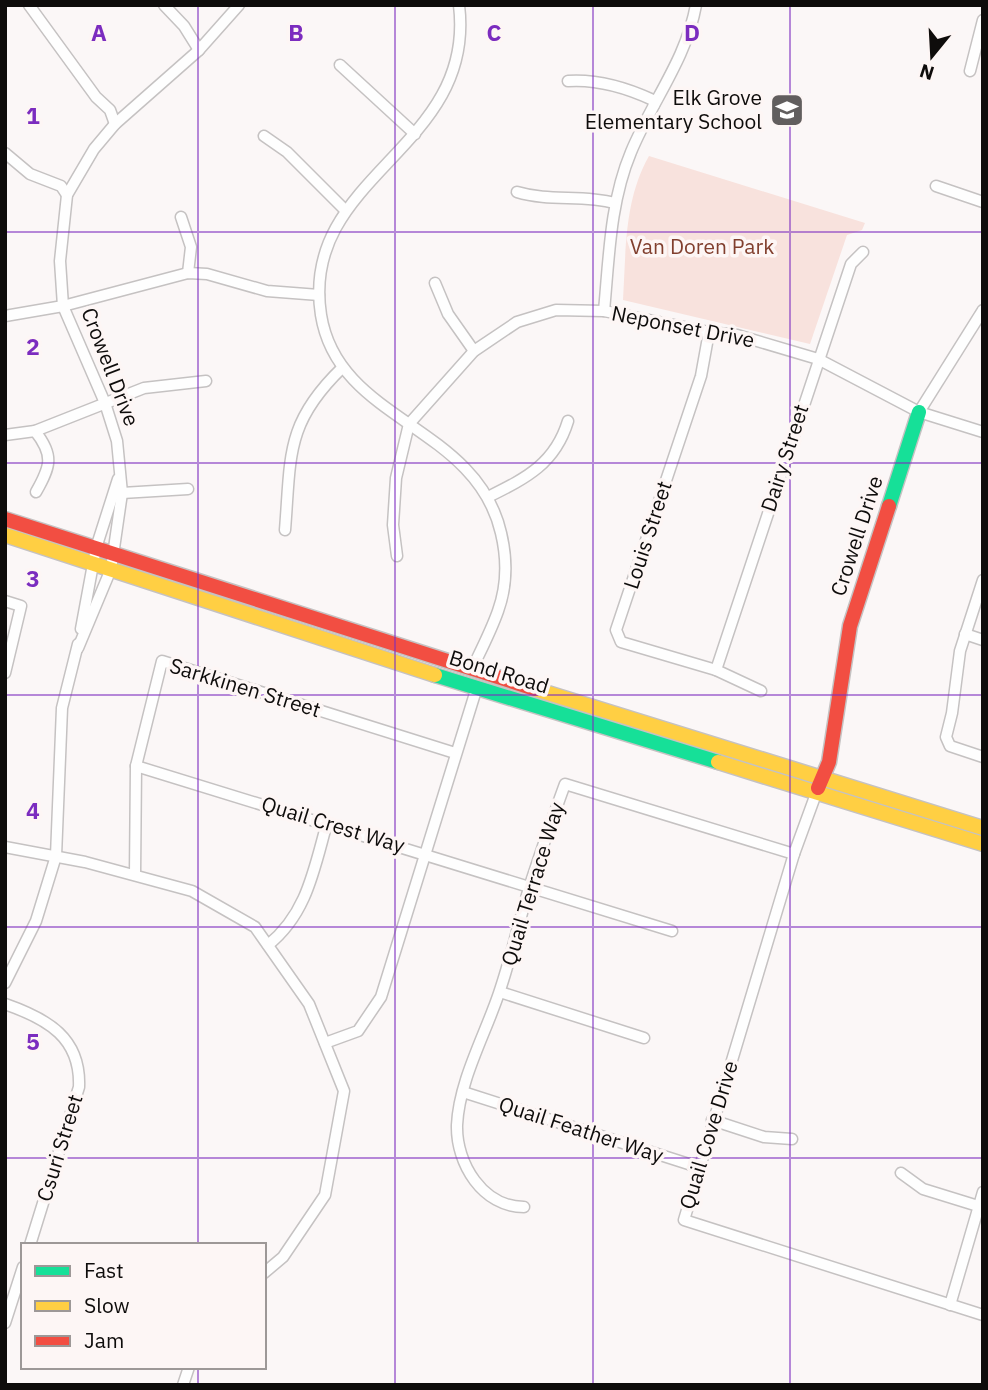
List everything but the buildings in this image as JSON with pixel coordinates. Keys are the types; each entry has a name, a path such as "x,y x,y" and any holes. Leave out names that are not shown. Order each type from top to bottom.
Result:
{"main road":[{"name":"Crowell Drive","path":"817,791 829,762 850,626 919,412"},
{"name":"Bond Road","path":"5,519 472,669 983,828"},
{"name":"Bond Road","path":"5,535 385,659 979,842"},
{"path":"385,659 400,654 462,672 472,669"}],"street":[{"path":"29,5 96,97 110,110 115,124"},
{"path":"164,5 184,26 199,50"},
{"name":"Crowell Drive","path":"78,648 111,569 122,493 118,478 117,441 105,403 63,306 60,261 67,195 94,149 115,124 199,50 239,5"},
{"path":"459,5 460,41 450,81 436,109 345,210 326,246 320,268 319,295 324,327 342,368 368,394 464,464 488,497 503,541 505,582 498,612 472,669"},
{"path":"604,311 615,203 629,155 684,51 696,5"},
{"path":"970,71 983,20"},
{"path":"340,65 415,134"},
{"path":"568,81 607,83 626,88 653,100 654,105"},
{"path":"264,136 287,152 345,210"},
{"path":"5,153 30,174 61,186 67,195"},
{"path":"936,186 983,202"},
{"path":"517,191 546,199 588,197 615,203"},
{"path":"181,217 191,247 188,273"},
{"name":"Dairy Street","path":"716,670 851,264 863,252"},
{"path":"5,316 63,306 188,273 207,274 267,291 319,295"},
{"path":"435,283 448,314 474,351"},
{"name":"Neponset Drive","path":"409,424 474,351 517,322 556,310 604,311 737,335 818,359 919,412 983,432"},
{"name":"Crowell Drive","path":"919,412 982,315"},
{"name":"Louis Street","path":"709,332 701,376 616,630 621,642 716,670"},
{"path":"285,530 291,457 297,428 310,402 342,368"},
{"path":"5,435 35,431 144,388 206,381"},
{"path":"488,497 541,467 560,444 568,421"},
{"path":"397,556 393,525 397,478 409,424"},
{"path":"35,431 47,446 49,456 46,476 37,492"},
{"name":"Crowell Drive","path":"78,648 96,548 118,478"},
{"path":"122,493 188,489"},
{"path":"983,580 965,634 946,737 950,746 983,757"},
{"path":"5,601 21,606 5,673"},
{"path":"965,634 983,640"},
{"path":"5,983 36,921 56,856 62,708 78,648"},
{"name":"Sarkkinen Street","path":"135,875 136,766 162,661 455,753"},
{"path":"716,670 761,691"},
{"path":"325,1043 358,1031 381,997 423,852 477,687"},
{"name":"Quail Crest Way","path":"136,766 423,852 672,931"},
{"name":"Quail Terrace Way","path":"524,1207 502,1203 487,1195 470,1174 460,1147 457,1127 463,1093 499,992 530,885 565,784 794,854"},
{"name":"Quail Cove Drive","path":"817,791 794,854 684,1220 983,1315"},
{"path":"268,945 287,930 304,901 327,823"},
{"path":"5,847 56,856 192,891 255,927 309,1004 344,1091 325,1195 283,1257 266,1271"},
{"path":"499,992 644,1038"},
{"name":"Csuri Street","path":"5,1004 43,1021 60,1033 74,1049 80,1065 79,1087 31,1243"},
{"name":"Quail Feather Way","path":"463,1093 698,1167"},
{"path":"712,1120 764,1137 792,1139"},
{"path":"901,1173 923,1189 978,1206"},
{"path":"950,1305 983,1192"},
{"path":"5,1323 21,1273"}],"green space":[{"name":"Van Doren Park","path":"649,156 865,223 862,230 847,235 810,344 623,300 631,208 635,190"}],"traffic: fast":[{"path":"889,506 919,412"},
{"path":"435,675 718,762"}],"traffic: slow":[{"path":"5,535 435,675"},
{"path":"535,689 983,828"},
{"path":"718,762 983,844"}],"traffic: jam":[{"path":"818,788 829,762 850,626 889,506"},
{"path":"5,519 535,689"}],"place":[{"name":"Elk Grove Elementary School","path":"787,110"}]}
